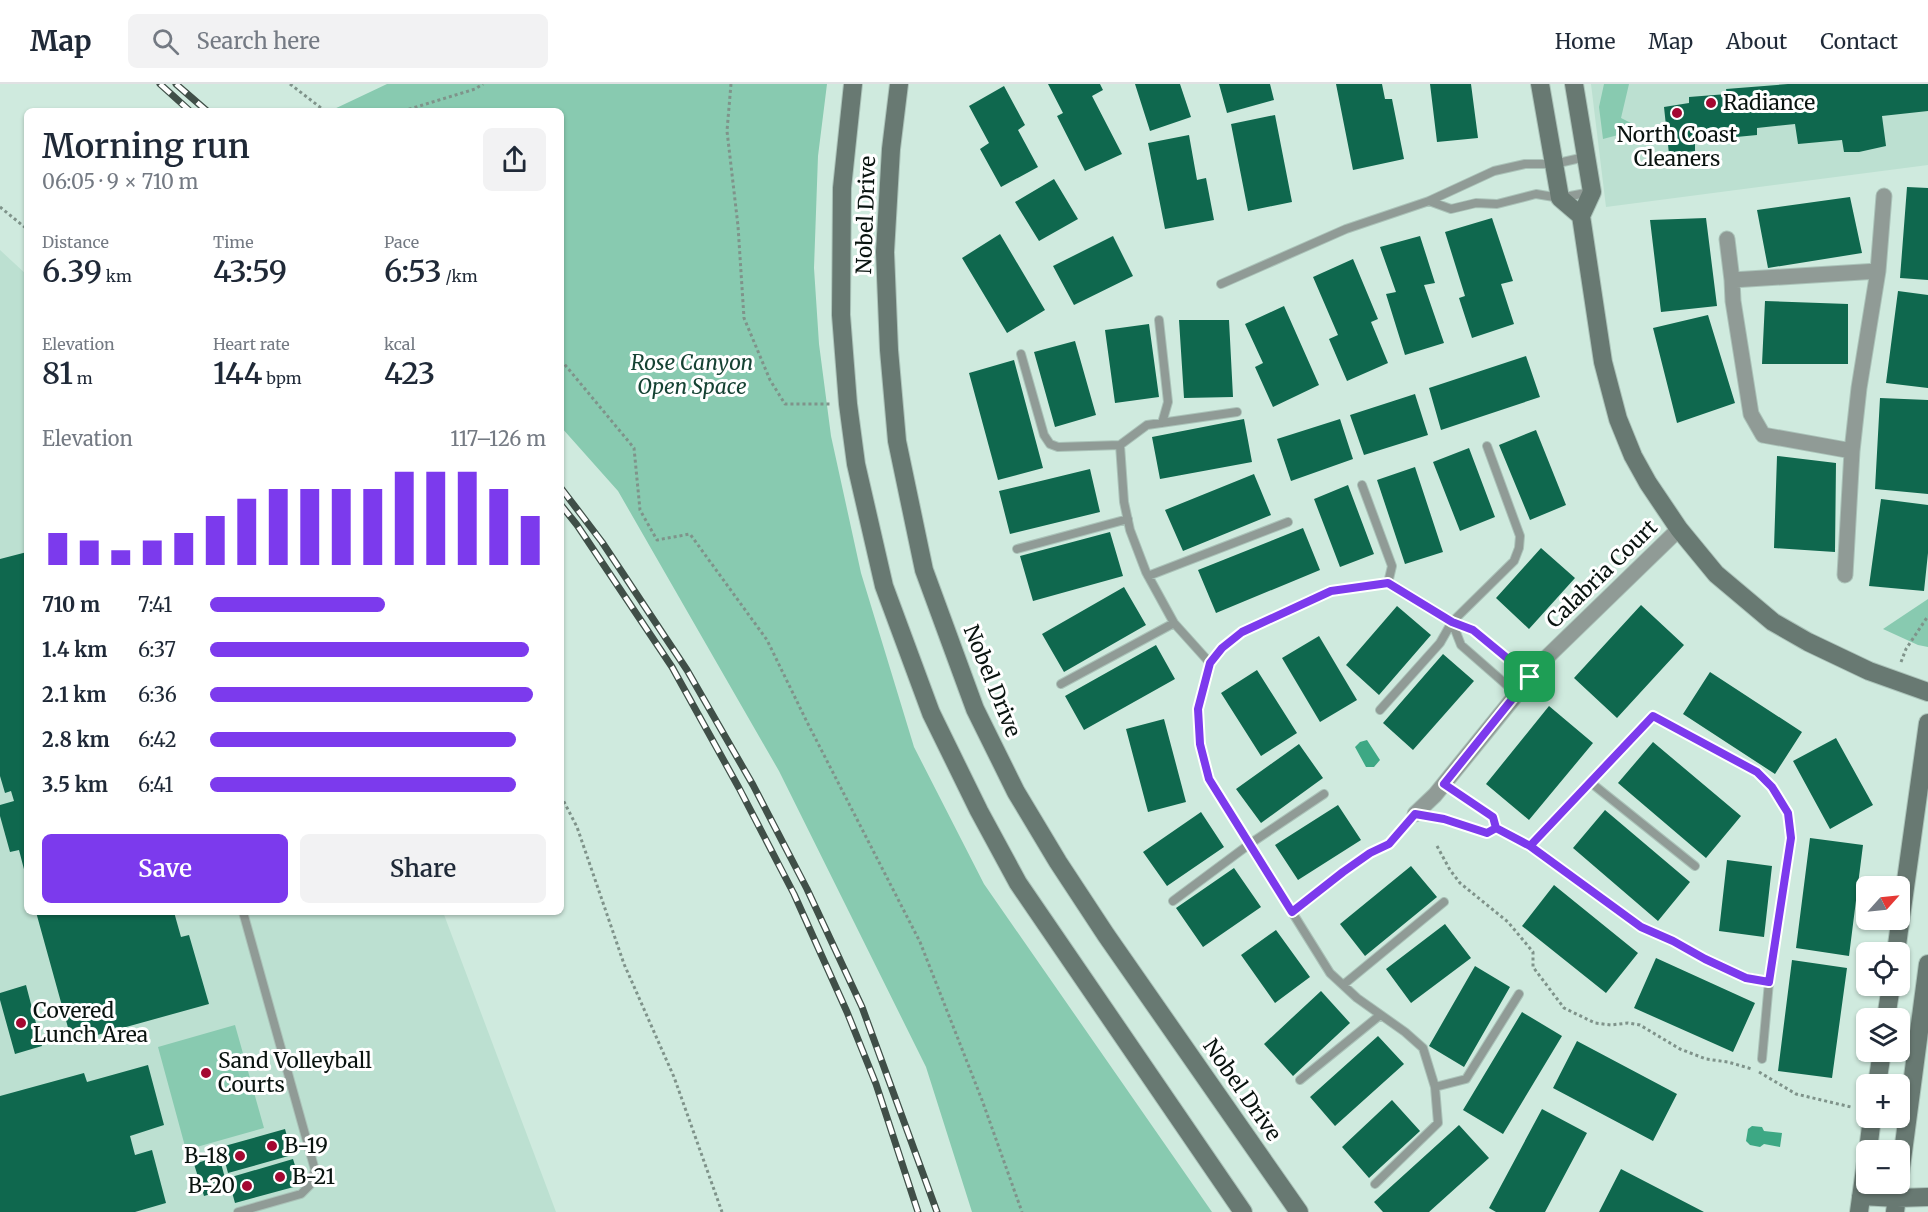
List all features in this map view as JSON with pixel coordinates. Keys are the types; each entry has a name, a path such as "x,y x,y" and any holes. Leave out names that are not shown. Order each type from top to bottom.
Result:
{"main road":[{"name":"Nobel Drive","path":"853,84 842,188 842,315 848,404 856,464 884,585 931,714 1018,883 1243,1212"},
{"name":"Nobel Drive","path":"899,84 891,149 885,252 889,350 897,441 924,570 975,709 1016,792 1106,935 1299,1212"},
{"path":"1540,84 1560,198 1581,216"},
{"path":"1574,84 1592,192 1581,216 1603,362 1618,419 1633,456 1648,483 1679,529 1716,574 1773,622 1808,642 1894,681 1928,692"},
{"path":"1897,942 1928,723"},
{"path":"1896,1205 1928,964"},
{"path":"1860,1204 1896,1205 1928,1197"}],"street":[{"path":"1845,575 1852,451 1859,388 1878,271 1884,196"},
{"path":"1727,238 1733,301 1751,414 1759,440 1852,451"},
{"path":"1732,280 1878,271"},
{"name":"Calabria Court","path":"1415,814 1444,784 1546,658 1679,529"}],"lane":[{"path":"1221,285 1346,229 1429,201 1494,171 1525,164 1554,164 1587,157"},
{"path":"1429,201 1451,209 1476,203 1497,204 1536,194 1560,198 1592,192"},
{"path":"1159,320 1168,402 1162,423"},
{"path":"1021,354 1044,435 1050,444 1058,447 1119,445 1147,425 1238,412"},
{"path":"1119,445 1124,502 1148,576 1174,623 1210,663"},
{"path":"1380,710 1440,643 1452,622 1514,561 1519,548 1520,536 1487,447"},
{"path":"1362,485 1392,566 1388,583"},
{"path":"1017,549 1128,519"},
{"path":"1148,576 1288,522"},
{"path":"1374,1184 1438,1123 1435,1087 1423,1048 1405,1032 1379,1016 1329,973 1251,843 1209,779 1200,744 1198,709 1210,663 1222,648 1242,632 1331,591 1388,583 1452,622 1473,630 1530,677"},
{"path":"1452,622 1461,645 1517,694"},
{"path":"1061,684 1174,623"},
{"path":"1530,846 1653,716 1757,772 1772,787 1788,813 1791,838 1769,982 1762,1059"},
{"path":"1590,782 1695,866"},
{"path":"1444,784 1493,817 1496,828 1530,846 1641,927 1746,978 1769,982"},
{"path":"1173,901 1251,843 1324,794"},
{"path":"1292,912 1370,853 1389,844 1415,814 1444,819 1487,833 1496,828"},
{"path":"1343,985 1444,902"},
{"path":"238,1212 301,1194 310,1185 315,1170 244,915"},
{"path":"1435,1087 1466,1079 1518,994"},
{"path":"1300,1080 1379,1016"}],"path":[{"path":"290,84 321,108"},
{"path":"413,108 475,89 483,84"},
{"path":"730,84 727,131 738,225 744,318 770,380 786,404 848,404"},
{"path":"0,207 24,227"},
{"path":"564,364 634,448 640,510 657,540 690,534 767,640 920,942 982,1100 1022,1212"},
{"path":"1894,681 1906,649 1928,616"},
{"path":"564,802 577,827 624,964 674,1077 722,1212"},
{"path":"1437,846 1460,883 1508,922 1533,952 1533,967 1564,1008 1595,1023 1640,1025 1680,1049 1706,1059 1728,1062 1758,1071 1796,1094 1851,1107"}],"shaded area":[{"path":"1591,84 1928,84 1928,165 1606,207"},
{"path":"0,250 24,272 24,915 444,915 556,1212 0,1212"},
{"path":"1367,740 1380,760 1374,767 1366,767 1355,747"},
{"path":"1752,1126 1762,1127 1764,1131 1782,1133 1780,1147 1764,1144 1760,1147 1750,1145 1746,1141 1748,1129"}],"green space":[{"name":"Rose Canyon Open Space","path":"387,84 827,84 818,156 814,268 819,344 831,436 861,573 914,747 984,884 1212,1212 972,1212 926,1067 779,771 618,491 564,430 564,108 336,108"},
{"path":"1604,84 1629,84 1621,118 1631,123 1631,127 1622,134 1603,139 1599,107"},
{"path":"1928,599 1928,647 1918,645 1883,629"},
{"name":"Sand Volleyball Courts","path":"235,1025 264,1128 186,1150 158,1047"}],"building":[{"path":"1048,84 1100,84 1103,90 1092,96 1122,154 1085,171 1057,116 1063,113"},
{"path":"1135,84 1180,84 1191,117 1150,131"},
{"path":"1219,84 1270,84 1274,100 1227,113"},
{"path":"1336,84 1382,84 1385,99 1392,99 1404,159 1353,170"},
{"path":"1430,84 1471,84 1478,138 1437,142"},
{"path":"1788,84 1928,84 1928,111 1882,116 1886,146 1859,152 1844,152 1842,140 1798,144 1795,124 1757,128 1757,135 1695,141 1695,151 1669,154 1664,107 1689,103 1689,97 1727,94 1726,89"},
{"path":"1004,86 1025,125 1018,130 1038,167 1001,187 980,149 989,143 969,106"},
{"path":"1275,115 1292,202 1248,211 1231,124"},
{"path":"1189,135 1197,180 1206,178 1214,220 1165,229 1148,143"},
{"path":"1054,179 1078,219 1039,241 1015,202"},
{"path":"1907,187 1928,188 1928,280 1900,278"},
{"path":"1850,197 1862,253 1768,268 1757,210"},
{"path":"1492,218 1513,281 1501,284 1514,324 1472,338 1459,298 1465,296 1445,232"},
{"path":"1706,218 1717,306 1661,312 1650,220"},
{"path":"1000,234 1045,310 1007,333 962,258"},
{"path":"1113,236 1133,276 1074,305 1053,266"},
{"path":"1420,236 1435,283 1424,285 1444,343 1405,355 1386,294 1396,292 1380,247"},
{"path":"1353,259 1378,319 1371,322 1388,363 1347,381 1329,339 1338,335 1313,277"},
{"path":"1898,291 1928,295 1928,388 1886,383"},
{"path":"1765,301 1848,304 1848,364 1762,364"},
{"path":"1284,306 1319,385 1273,407 1255,367 1263,363 1245,324"},
{"path":"1708,315 1735,403 1677,423 1653,328"},
{"path":"1179,320 1229,320 1233,397 1184,398"},
{"path":"1149,324 1159,397 1115,403 1105,330"},
{"path":"1075,341 1096,415 1055,427 1034,352"},
{"path":"1526,356 1540,397 1441,430 1429,388"},
{"path":"1014,360 1043,468 998,480 969,373"},
{"path":"1415,394 1428,435 1364,455 1350,415"},
{"path":"1880,398 1928,400 1928,494 1875,489"},
{"path":"1244,419 1252,462 1160,479 1152,437"},
{"path":"1340,419 1353,459 1291,481 1277,439"},
{"path":"1536,430 1566,505 1530,520 1499,445"},
{"path":"1469,448 1495,517 1460,531 1433,462"},
{"path":"1777,456 1836,463 1835,552 1774,548"},
{"path":"1415,467 1443,552 1405,564 1377,480"},
{"path":"1090,469 1100,512 1010,534 999,491"},
{"path":"1254,474 1271,515 1183,551 1165,510"},
{"path":"1348,485 1374,554 1340,567 1314,499"},
{"path":"1881,499 1928,505 1928,553 1924,591 1869,586"},
{"path":"1303,528 1320,570 1216,613 1198,570"},
{"path":"1110,532 1123,576 1033,601 1020,556"},
{"path":"1541,548 1575,578 1529,629 1496,598"},
{"path":"24,553 24,869 19,850 10,852 0,816 0,805 14,801 11,791 5,793 0,776 0,559"},
{"path":"1124,587 1146,625 1064,672 1042,634"},
{"path":"1641,605 1684,645 1617,718 1574,678"},
{"path":"1397,606 1431,635 1379,695 1346,665"},
{"path":"1319,636 1357,700 1320,722 1282,658"},
{"path":"1156,645 1175,679 1084,730 1065,696"},
{"path":"1443,654 1474,681 1413,750 1383,723"},
{"path":"1257,670 1297,733 1261,756 1221,693"},
{"path":"1710,672 1802,732 1775,774 1683,714"},
{"path":"1549,706 1593,743 1529,820 1486,784"},
{"path":"1164,719 1186,802 1148,812 1126,729"},
{"path":"1836,738 1873,805 1830,829 1793,761"},
{"path":"1653,742 1741,816 1706,858 1618,783"},
{"path":"1299,744 1323,778 1261,823 1236,789"},
{"path":"1338,805 1361,840 1298,880 1275,845"},
{"path":"1605,810 1690,882 1658,921 1573,848"},
{"path":"1201,812 1224,847 1167,886 1143,852"},
{"path":"1810,838 1863,845 1859,876 1856,876 1856,900 1849,956 1796,948"},
{"path":"1727,860 1772,866 1764,937 1719,931"},
{"path":"1411,866 1437,897 1365,956 1340,924"},
{"path":"1234,868 1261,907 1203,947 1176,908"},
{"path":"1554,885 1638,953 1606,993 1522,926"},
{"path":"37,915 175,915 181,937 189,935 209,1004 72,1042"},
{"path":"1445,924 1471,958 1411,1003 1386,969"},
{"path":"1276,930 1310,977 1275,1003 1241,955"},
{"path":"1656,958 1755,1003 1733,1052 1634,1008"},
{"path":"1792,960 1847,968 1832,1078 1778,1071"},
{"path":"1475,966 1510,987 1464,1067 1429,1046"},
{"name":"Covered Lunch Area","path":"26,985 42,1046 15,1054 0,993"},
{"path":"1321,991 1350,1023 1293,1076 1264,1044"},
{"path":"1522,1012 1562,1036 1503,1134 1463,1110"},
{"path":"1378,1036 1404,1064 1335,1126 1310,1097"},
{"path":"1577,1041 1677,1094 1653,1141 1553,1088"},
{"path":"148,1065 164,1125 130,1136 135,1155 152,1150 166,1203 135,1212 0,1212 0,1096 84,1073 87,1082"},
{"path":"1392,1100 1420,1131 1369,1178 1342,1147"},
{"path":"1542,1109 1587,1133 1545,1212 1496,1212 1489,1208"},
{"path":"1459,1125 1489,1158 1429,1212 1383,1212 1374,1202"},
{"path":"285,1129 292,1155 228,1173 221,1147"},
{"path":"219,1156 228,1189 204,1196 194,1164"},
{"path":"293,1159 301,1185 235,1203 228,1178"},
{"path":"1621,1169 1704,1212 1599,1212"}],"railway":[{"path":"160,84 187,108"},
{"path":"176,84 204,108"},
{"path":"564,492 602,542 687,670 753,785 807,889 862,1007 937,1212"},
{"path":"564,509 672,667 794,894 847,1012 876,1084 918,1212"}],"place":[{"name":"Radiance","path":"1711,103"},
{"name":"North Coast Cleaners","path":"1677,113"},
{"name":"Covered Lunch Area","path":"21,1023"},
{"name":"Sand Volleyball Courts","path":"206,1073"},
{"name":"B-19","path":"272,1146"},
{"name":"B-18","path":"240,1156"},
{"name":"B-21","path":"280,1177"},
{"name":"B-20","path":"247,1186"}],"route":[{"path":"1530,677 1444,784 1493,817 1496,828 1518,840 1530,846 1653,716 1757,772 1772,787 1788,813 1791,838 1769,982 1746,978 1641,927 1530,846 1496,828 1487,833 1444,819 1415,814 1389,844 1370,853 1292,912 1209,779 1200,744 1198,709 1210,663 1222,648 1242,632 1331,591 1388,583 1452,622 1473,630 1530,677"}]}
